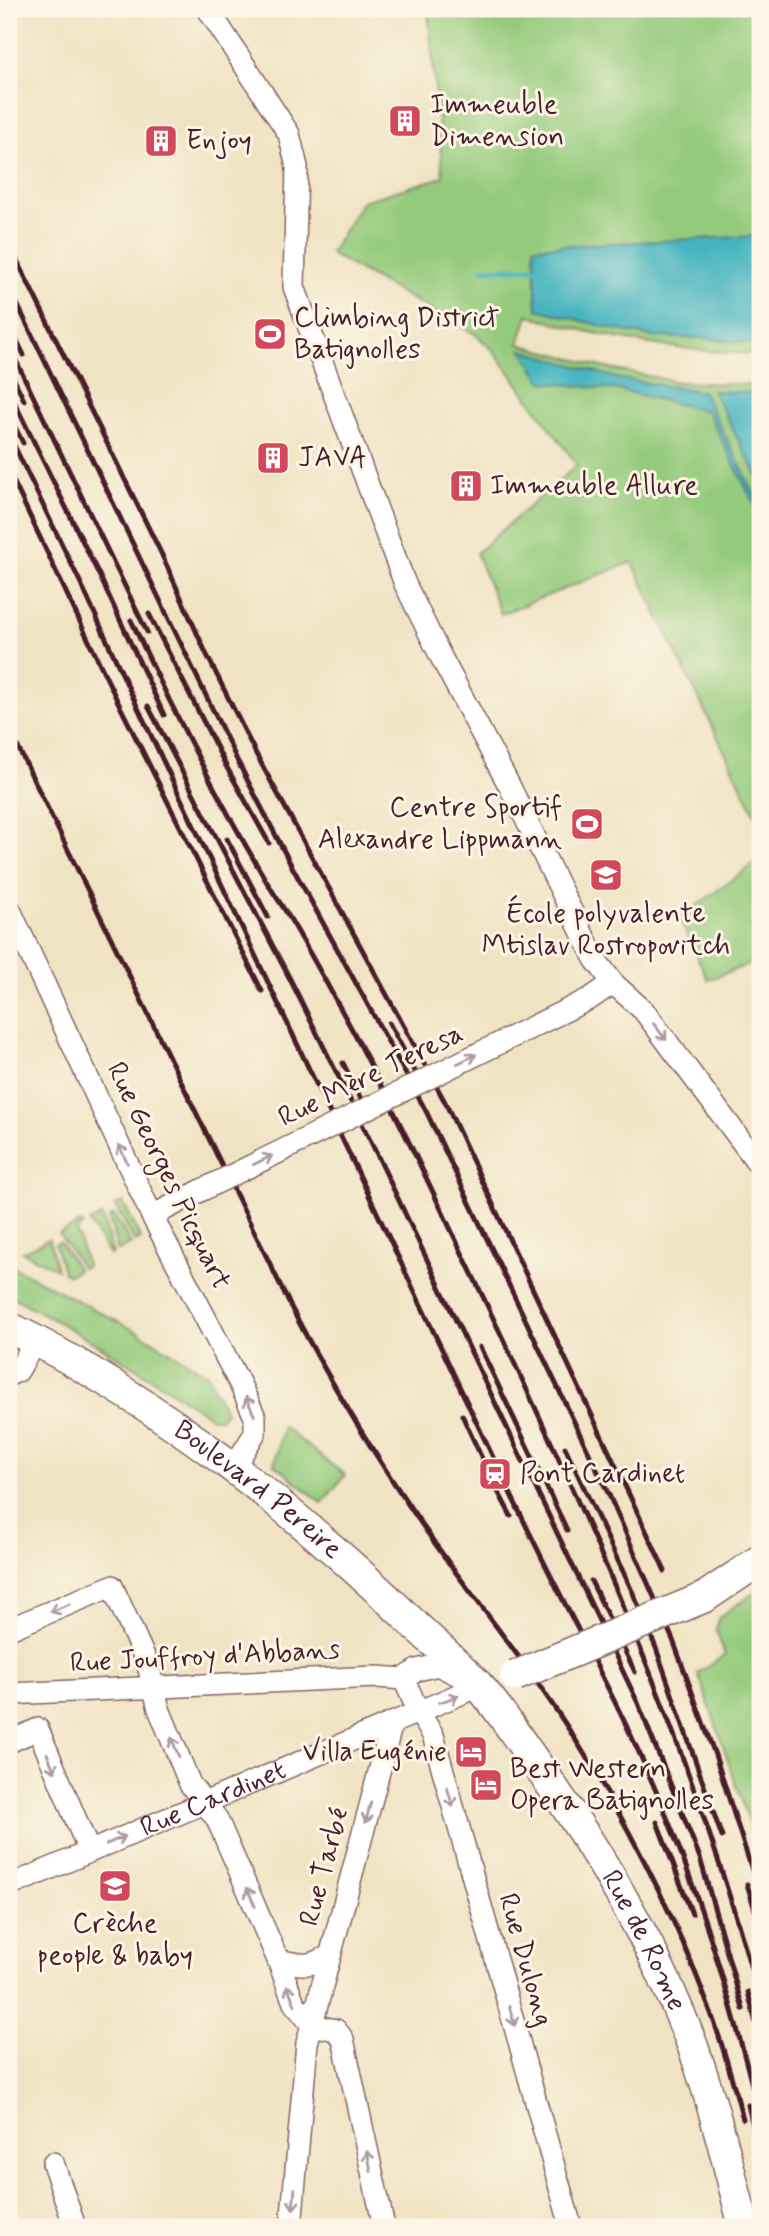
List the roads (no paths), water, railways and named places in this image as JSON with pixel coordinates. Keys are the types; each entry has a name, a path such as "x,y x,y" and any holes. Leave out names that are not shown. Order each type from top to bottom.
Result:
{"main road":[{"name":"Boulevard Pereire","path":"9,1326 111,1384 234,1467 369,1580 479,1686"},
{"path":"479,1686 515,1676 705,1597 760,1560"},
{"name":"Rue de Rome","path":"479,1686 585,1834 625,1901 658,1967 693,2048 744,2227"}],"street":[{"path":"208,9 289,134 297,167 294,288 405,584 595,958 613,983 644,1011 760,1166"},
{"name":"Rue Georges Picquart","path":"9,908 152,1216 255,1417 254,1433 234,1467"},
{"name":"Rue Mère Teresa","path":"152,1216 512,1038 591,998 613,983"},
{"path":"13,1373 36,1340"},
{"path":"9,1629 112,1586 148,1665 159,1709 190,1784 217,1819 294,2003 312,2025 336,2030 343,2039 384,2227"},
{"name":"Rue Jouffroy d'Abbans","path":"9,1694 376,1677 404,1679 416,1670 438,1665 479,1686"},
{"path":"404,1679 418,1711 479,1686"},
{"name":"Rue Cardinet","path":"9,1886 418,1711"},
{"name":"Rue Dulong","path":"418,1711 433,1735 572,2227"},
{"name":"Rue Tarbé","path":"291,2227 305,2058 392,1723"},
{"path":"9,1742 38,1729 89,1851"},
{"path":"278,1960 304,1965 317,1963 330,1955"},
{"path":"53,2163 75,2227"}],"water":[{"path":"760,236 760,344 653,337 537,309 534,247"},
{"path":"522,350 617,378 703,392 760,505 760,515 707,411 619,390 543,382"},
{"path":"713,391 760,393 760,481"}],"waterway":[{"path":"483,269 534,268"}],"railway":[{"path":"9,244 161,553 255,752 445,1102 665,1571"},
{"path":"9,287 238,762 426,1111 609,1495 673,1640 715,1755 760,1895"},
{"path":"9,324 24,355"},
{"path":"9,346 147,632"},
{"path":"9,369 24,400"},
{"path":"9,391 164,715"},
{"path":"9,415 23,443"},
{"path":"9,435 500,1472 639,1752 667,1816 698,1901 725,1986 760,2117"},
{"path":"9,472 116,698 262,991"},
{"path":"149,614 226,766 269,843"},
{"path":"131,620 226,810 312,957 382,1087 557,1454 670,1724 733,1908 760,2002"},
{"path":"148,706 291,981 372,1144 638,1703 700,1858 743,2009"},
{"path":"9,729 292,1309 328,1376 408,1504 565,1724 634,1842 667,1907 696,1974 719,2035 743,2119"},
{"path":"227,839 268,917"},
{"path":"389,1023 424,1088"},
{"path":"343,1063 368,1113"},
{"path":"480,1347 567,1530"},
{"path":"462,1415 511,1516"},
{"path":"565,1447 656,1648 722,1837"},
{"path":"591,1581 635,1672"},
{"path":"657,1822 692,1914"},
{"path":"747,1884 760,1926"},
{"path":"748,1992 760,2039"},
{"path":"748,2105 757,2144"}],"place":[{"name":"Immeuble Dimension","path":"405,121"},
{"name":"Enjoy","path":"161,141"},
{"name":"Climbing District Batignolles","path":"270,334"},
{"name":"JAVA","path":"273,458"},
{"name":"Immeuble Allure","path":"466,486"},
{"name":"Centre Sportif Alexandre Lippmann","path":"587,824"},
{"name":"École polyvalente Mtislav Rostropovitch","path":"606,875"},
{"name":"Pont Cardinet","path":"495,1474"},
{"name":"Villa Eugénie","path":"471,1752"},
{"name":"Best Western Opera Batignolles","path":"486,1785"},
{"name":"Crèche people & baby","path":"115,1886"}]}
